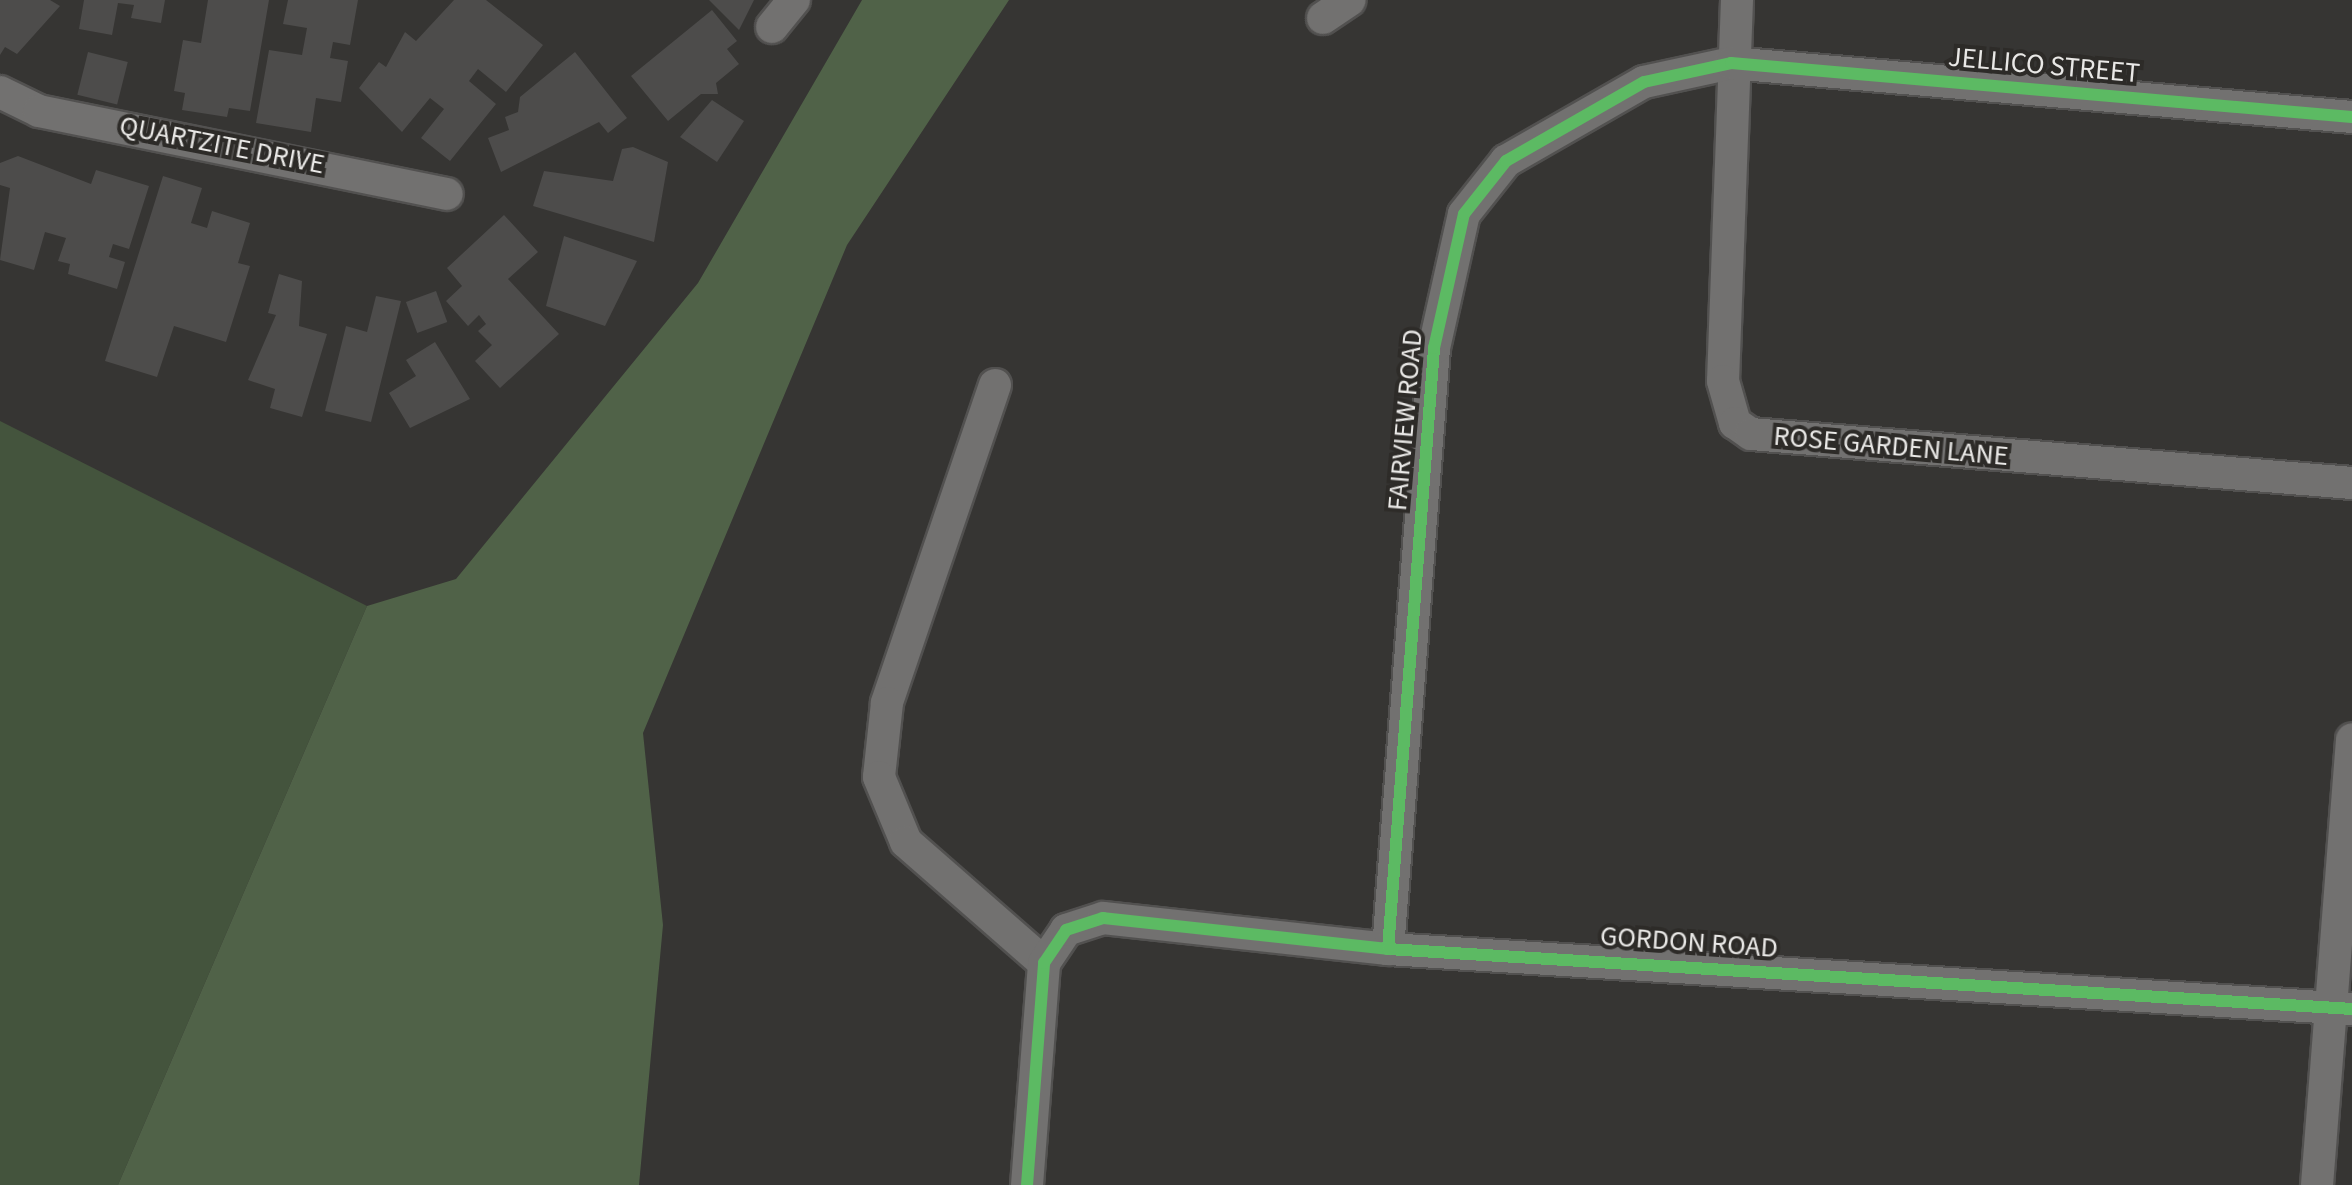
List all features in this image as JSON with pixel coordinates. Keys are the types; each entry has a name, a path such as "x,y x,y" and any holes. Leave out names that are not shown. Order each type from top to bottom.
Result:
{"street":[{"path":"772,26 794,0"},
{"name":"ROSE GARDEN LANE","path":"1736,0 1731,63 1724,380 1735,422 1751,434 2352,483"},
{"name":"JELLICO STREET","path":"1731,63 2352,117"},
{"name":"FAIRVIEW ROAD","path":"1388,949 1434,348 1464,214 1506,161 1589,108 1644,82 1731,63"},
{"name":"QUARTZITE DRIVE","path":"0,92 38,111 447,194"},
{"path":"995,385 887,702 879,778 906,842 1044,963 1027,1185"},
{"path":"2318,1185 2341,1008 2352,739"},
{"name":"GORDON ROAD","path":"1044,963 1066,930 1103,918 1388,949 2341,1008"}],"green space":[{"path":"862,0 1009,0 847,245 643,733 663,925 639,1185 118,1185 367,606 456,579 698,283"},
{"path":"0,421 367,606 118,1185 0,1185"}],"building":[{"path":"0,0 50,0 60,6 17,54 5,47 0,55"},
{"path":"84,0 165,0 161,23 131,18 134,5 118,3 112,35 79,29"},
{"path":"208,0 269,0 250,111 229,108 227,117 182,110 185,93 174,91 183,40 201,43"},
{"path":"288,0 358,0 350,45 333,42 330,58 348,61 341,102 316,98 311,132 256,123 269,50 302,55 307,28 283,24"},
{"path":"454,0 486,0 543,45 506,92 478,69 469,81 496,104 450,161 421,138 444,109 430,98 402,132 359,88 379,62 386,67 405,32 416,41"},
{"path":"709,0 754,0 739,30"},
{"path":"712,10 737,41 727,49 739,64 716,83 718,94 701,94 668,121 631,76"},
{"path":"88,52 128,62 117,105 77,95"},
{"path":"575,52 627,118 608,133 599,122 501,172 488,138 509,130 505,117 518,112 520,97"},
{"path":"712,100 744,121 717,162 680,137"},
{"path":"633,147 668,162 654,242 533,206 544,171 613,181 622,149"},
{"path":"18,156 91,184 96,170 149,186 129,249 113,244 109,257 125,262 117,289 68,274 70,264 58,261 66,238 45,232 34,270 0,260 10,188 0,185 0,163"},
{"path":"163,176 202,188 191,223 207,228 212,211 250,223 238,263 250,266 226,342 174,326 157,377 105,361"},
{"path":"504,215 538,252 508,279 559,334 500,388 475,361 492,345 478,331 486,324 479,315 468,326 446,301 462,286 447,268"},
{"path":"564,236 637,261 605,326 546,306"},
{"path":"279,274 302,281 299,326 327,334 302,417 270,408 275,389 248,380 276,315 268,313"},
{"path":"436,291 447,322 417,333 406,302"},
{"path":"376,296 401,301 371,422 325,411 346,326 367,332"},
{"path":"435,342 470,399 410,428 389,393 416,376 406,360"}],"cycle path":[{"path":"1388,949 1434,348 1464,214 1506,161 1644,82 1731,63 2352,117"},
{"path":"1027,1185 1044,963 1066,930 1103,918 1388,949 2352,1009"}]}
